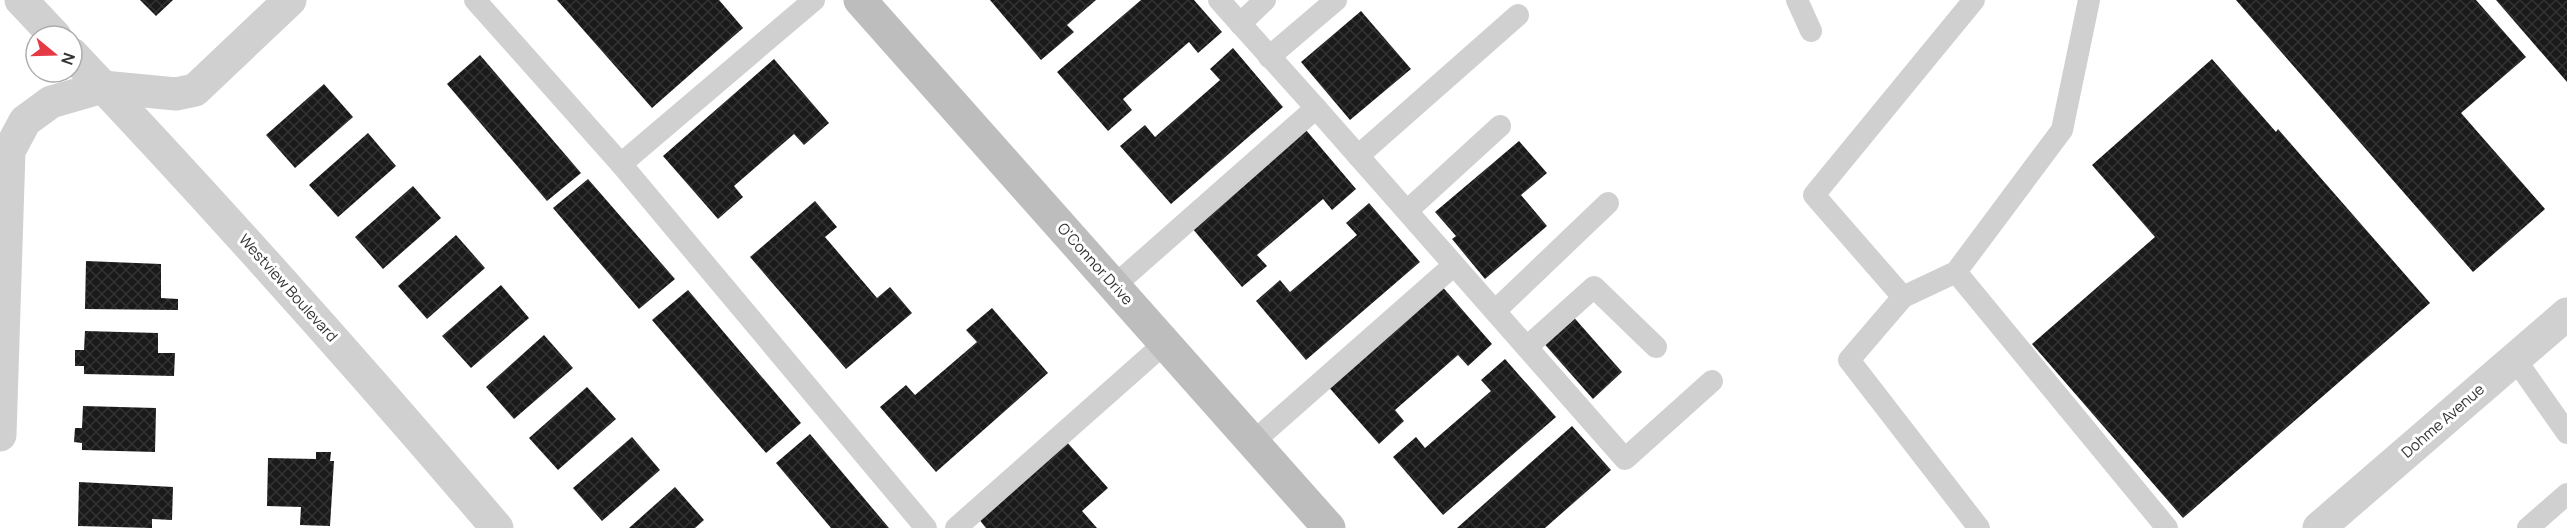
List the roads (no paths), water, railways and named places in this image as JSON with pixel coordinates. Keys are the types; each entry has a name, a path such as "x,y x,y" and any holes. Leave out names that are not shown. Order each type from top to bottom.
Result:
{"main road":[{"name":"O'Connor Drive","path":"860,0 1329,528"}],"street":[{"path":"21,0 44,24"},
{"path":"0,435 9,151 25,121 51,102 103,87 176,94 195,90 290,0"},
{"name":"Westview Boulevard","path":"84,67 397,410 497,528"},
{"name":"Dohme Avenue","path":"2319,528 2567,314"}],"lane":[{"path":"475,0 621,164 926,528"},
{"path":"621,164 814,0"},
{"path":"1219,0 1625,459 1712,381"},
{"path":"1240,24 1265,0"},
{"path":"1269,57 1335,0"},
{"path":"1797,0 1811,31"},
{"path":"1903,297 1814,195 1974,0"},
{"path":"1979,528 1849,360 1903,297 1956,272 2062,130 2089,0"},
{"path":"1358,156 1518,15"},
{"path":"1114,286 1316,108"},
{"path":"1407,211 1500,126"},
{"path":"1495,311 1608,203"},
{"path":"1253,442 1454,265"},
{"path":"1956,272 2168,528"},
{"path":"1527,347 1593,287 1656,347"},
{"path":"956,528 1165,343"},
{"path":"2516,359 2567,434"},
{"path":"2528,528 2567,494"}]}
